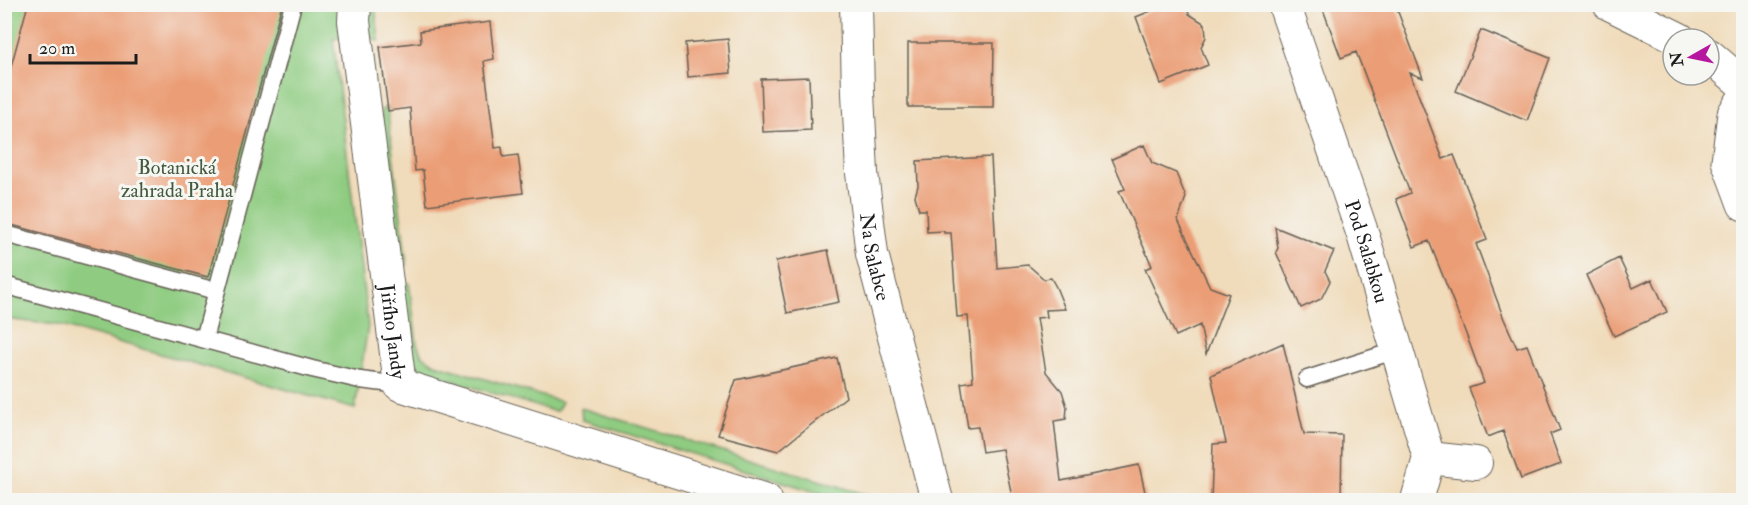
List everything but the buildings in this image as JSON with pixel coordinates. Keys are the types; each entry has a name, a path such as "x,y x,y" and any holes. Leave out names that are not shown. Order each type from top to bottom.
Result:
{"street":[{"name":"Jiřího Jandy","path":"355,4 354,21 400,385 766,501"},
{"name":"Na Salabce","path":"856,4 862,172 872,254 937,501"},
{"name":"Pod Salabkou","path":"1284,4 1364,234 1429,459"},
{"path":"1610,4 1661,30"},
{"path":"1721,66 1743,85"},
{"path":"1743,99 1734,114 1728,161 1743,204"},
{"path":"1417,501 1429,459 1476,463"}],"lane":[{"path":"204,339 294,4"},
{"path":"9,236 216,291"},
{"path":"4,285 345,377 400,385"},
{"path":"1307,379 1397,350"}],"green space":[{"name":"Botanická zahrada Praha","path":"5,5 348,5 349,37 333,39 368,326 355,409 58,325 5,319"},
{"path":"368,5 375,5 379,41 370,38"},
{"path":"387,107 407,265 398,263 381,110"},
{"path":"409,283 417,344 422,355 435,364 562,402 557,411 419,371 411,359 401,286"},
{"path":"581,408 884,500 842,500 582,420"}]}
